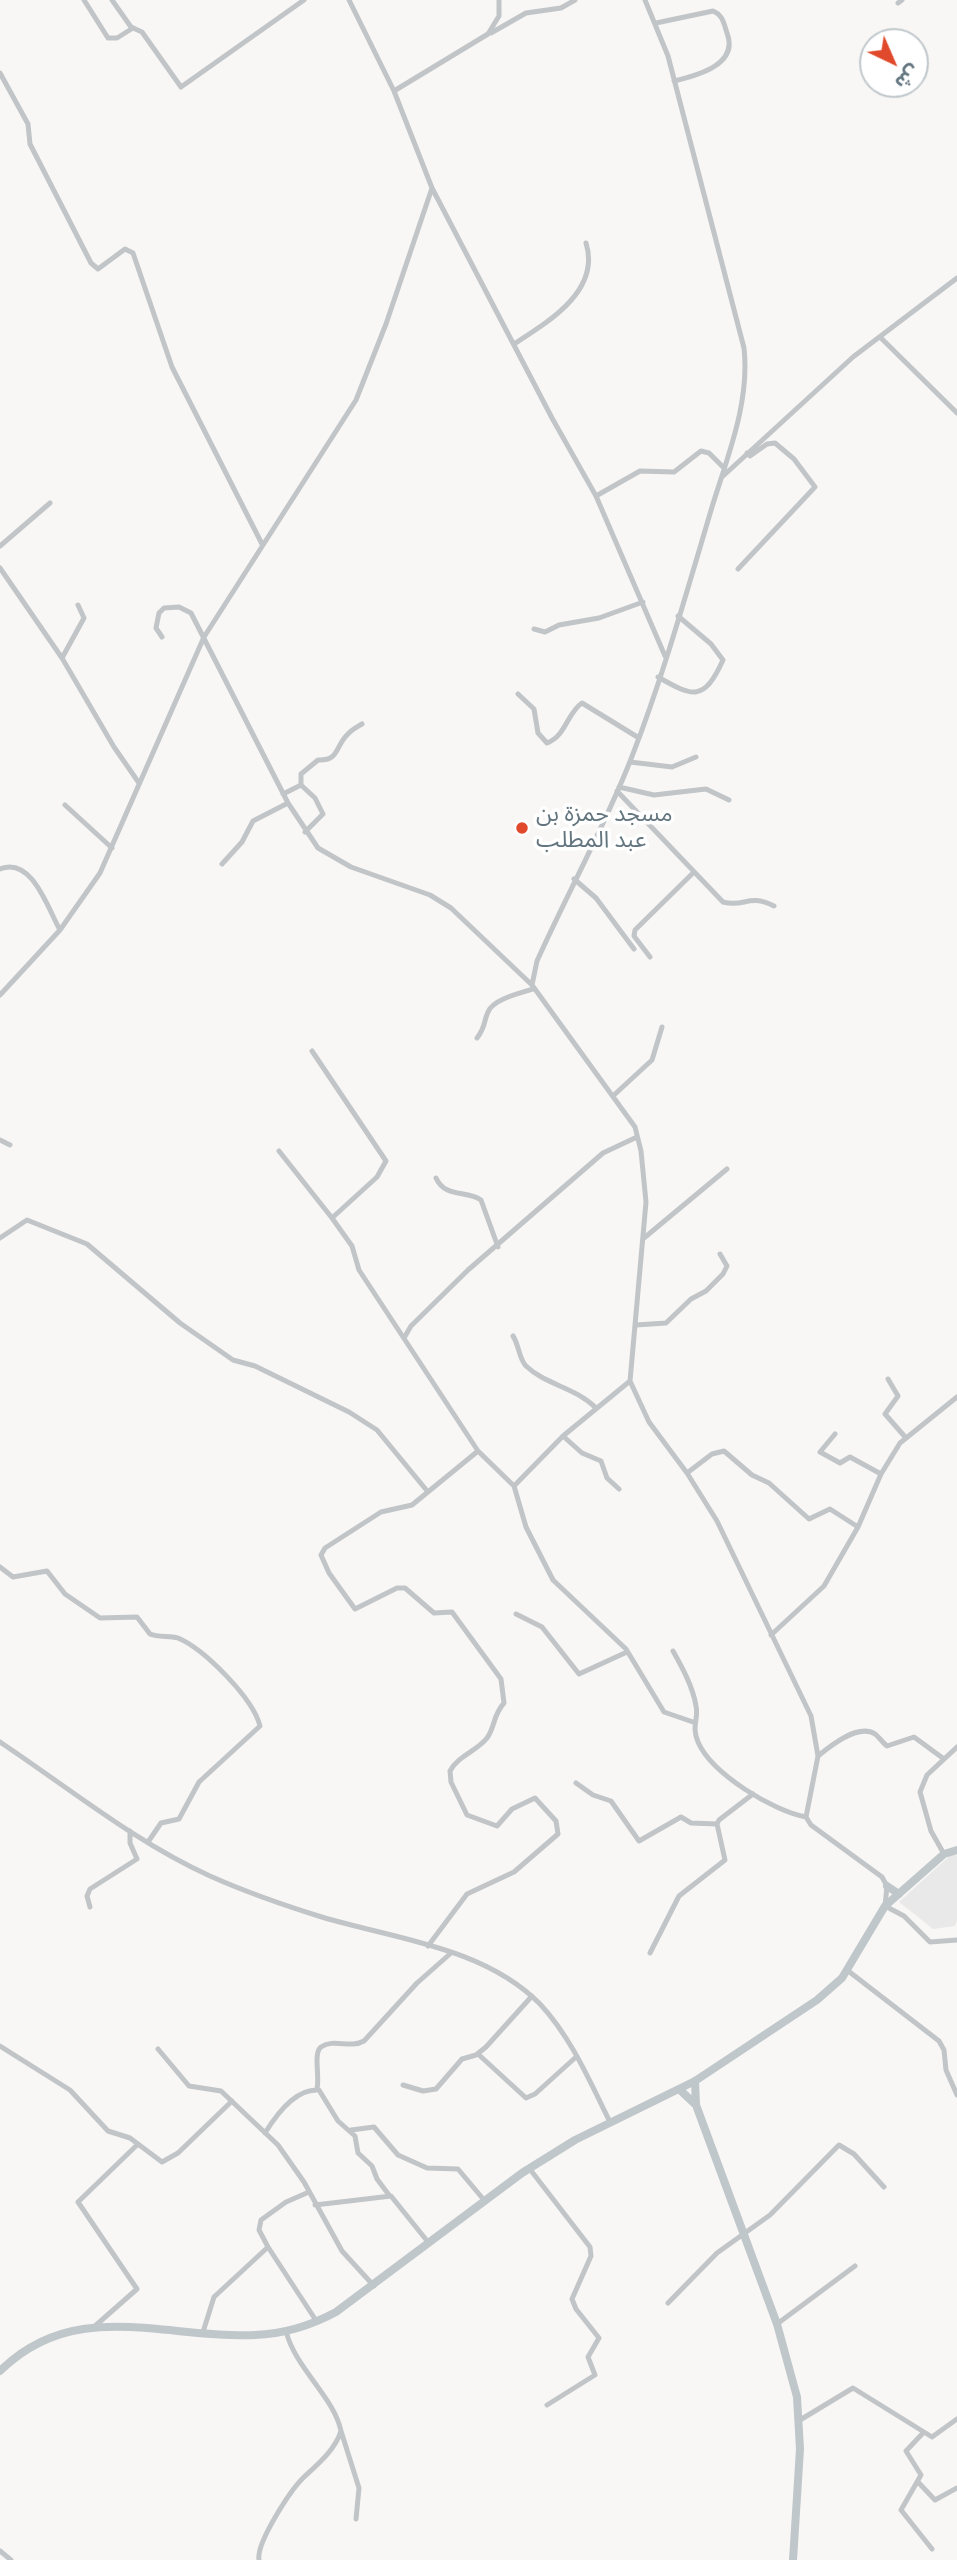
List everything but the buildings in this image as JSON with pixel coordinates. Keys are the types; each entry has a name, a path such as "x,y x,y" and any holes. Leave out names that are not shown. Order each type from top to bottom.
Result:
{"street":[{"path":"84,0 108,38 117,38 133,28"},
{"path":"112,0 133,28 142,32 178,86 183,87 304,0"},
{"path":"349,0 394,91 432,188 596,496 665,656"},
{"path":"488,34 499,16 499,0"},
{"path":"394,91 526,13 561,8 575,0"},
{"path":"533,987 534,968 639,738 724,468 747,375 744,348 674,81 656,23 645,0"},
{"path":"656,23 713,10 721,17 731,43 728,55 718,65 674,81"},
{"path":"0,73 28,124 30,144 91,263 98,269 125,249 133,254 172,367 262,544"},
{"path":"0,995 60,930 94,884 204,637 356,400 386,324 432,188"},
{"path":"514,344 570,303 581,288 590,257 586,243"},
{"path":"720,480 836,372 957,278"},
{"path":"880,337 957,413"},
{"path":"738,569 815,487 794,459 775,443 767,443 750,456 747,453"},
{"path":"596,496 640,471 674,472 701,451 709,453 724,468"},
{"path":"0,546 50,503"},
{"path":"0,568 62,658 114,747 139,783"},
{"path":"534,629 545,632 559,625 598,618 643,602"},
{"path":"62,658 84,618 78,605"},
{"path":"162,637 156,628 159,613 171,606 191,613 283,794 318,848 336,860 442,901 533,987 630,1117 644,1174 644,1238 630,1381 649,1422 687,1473 717,1521 811,1716 818,1756 806,1817"},
{"path":"658,677 685,693 692,694 707,686 722,664 723,656 678,617"},
{"path":"518,695 534,709 538,733 547,743 568,725 576,708 582,703 639,738"},
{"path":"301,785 304,770 318,760 327,761 335,757 344,738 362,724"},
{"path":"630,762 671,767 696,757"},
{"path":"283,794 301,785"},
{"path":"301,785 314,798 323,814 305,831"},
{"path":"618,789 654,795 706,789 729,800"},
{"path":"618,789 723,902 735,904 757,899 774,906"},
{"path":"222,864 242,842 253,821 288,803"},
{"path":"65,805 112,848"},
{"path":"2,866 17,867 30,878 60,930"},
{"path":"650,957 634,936 635,930 694,872"},
{"path":"574,879 596,898 634,949"},
{"path":"477,1038 486,1026 488,1011 494,1004 533,987"},
{"path":"614,1095 652,1060 659,1048 662,1027"},
{"path":"312,1051 386,1161 377,1177 332,1218"},
{"path":"404,1338 411,1326 451,1286 603,1153 637,1137"},
{"path":"0,1140 10,1146"},
{"path":"279,1151 352,1246 359,1270 478,1451 514,1486 526,1527 553,1580 600,1622 627,1652 664,1712 693,1722"},
{"path":"644,1238 727,1169"},
{"path":"436,1178 439,1185 453,1193 481,1200 498,1247"},
{"path":"0,1238 27,1220 87,1244 180,1323 233,1360 265,1371 377,1430 428,1492"},
{"path":"636,1325 666,1322 691,1299 706,1291 723,1275 727,1266 720,1254"},
{"path":"513,1336 527,1367 556,1384 582,1394 596,1408"},
{"path":"888,1379 898,1396 885,1414 906,1438"},
{"path":"514,1486 563,1436 630,1381"},
{"path":"771,1635 824,1586 858,1527 881,1474 906,1438 957,1397"},
{"path":"835,1434 820,1452 840,1463 850,1457 881,1474"},
{"path":"563,1436 582,1453 601,1461 607,1478 619,1489"},
{"path":"428,1946 467,1894 514,1872 555,1839 559,1828 535,1798 512,1809 500,1824 494,1827 475,1820 461,1808 450,1770 460,1757 488,1737 505,1695 501,1679 493,1665 456,1615 449,1611 434,1613 405,1588 391,1590 355,1609 323,1563 321,1555 325,1548 381,1512 408,1507 478,1451"},
{"path":"687,1473 712,1454 724,1451 752,1475 764,1478 810,1519 830,1508 858,1527"},
{"path":"0,1567 13,1577 47,1571 65,1594 100,1618 137,1617 150,1634 178,1639 196,1650 227,1678 257,1717 260,1726 258,1731 234,1746 192,1791 179,1819 161,1824 148,1842"},
{"path":"516,1614 542,1627 579,1674 627,1652"},
{"path":"673,1651 697,1707 693,1722 697,1741 712,1764 722,1774 754,1794 806,1817 817,1831 878,1872 887,1886 899,1894"},
{"path":"818,1756 838,1741 864,1731 875,1734 887,1746 914,1737 944,1759"},
{"path":"0,1742 148,1842 208,1875 271,1901 451,1953 495,1970 531,1996 555,2022 610,2122"},
{"path":"944,1854 932,1831 920,1792 928,1775 957,1747"},
{"path":"576,1783 593,1795 611,1801 639,1841 681,1817 691,1823 717,1824 729,1811 754,1794"},
{"path":"650,1952 679,1896 725,1860 717,1824"},
{"path":"90,1907 87,1896 90,1889 136,1859 130,1843 131,1831"},
{"path":"0,2371 39,2343 95,2326 250,2336 286,2331 317,2322 374,2286 428,2242 529,2168 610,2122 695,2081 817,2000 837,1984 874,1919 885,1906 944,1854 957,1850"},
{"path":"885,1906 887,1886"},
{"path":"885,1906 904,1916 930,1942 957,1940"},
{"path":"428,2242 377,2179 372,2166 358,2153 357,2140 351,2130 338,2122 317,2089 320,2076 316,2056 318,2049 327,2044 353,2046 364,2041 417,1983 451,1953"},
{"path":"847,1970 939,2041 944,2050 946,2070 957,2095"},
{"path":"403,2085 434,2091 462,2060 478,2054 531,1996"},
{"path":"0,2046 70,2090 108,2131 138,2144 157,2159 167,2161 232,2101"},
{"path":"158,2049 190,2086 212,2088 232,2101 265,2133 293,2165 347,2257 374,2286"},
{"path":"478,2054 526,2098 535,2094 576,2057"},
{"path":"695,2081 696,2105 746,2235 790,2366 800,2420 793,2560"},
{"path":"265,2133 286,2104 317,2089"},
{"path":"679,2089 696,2105"},
{"path":"351,2130 374,2127 398,2155 428,2168 458,2169 484,2200"},
{"path":"95,2326 137,2289 78,2202 138,2144"},
{"path":"668,2303 717,2253 746,2235 841,2145 854,2154 884,2187"},
{"path":"529,2168 590,2247 591,2256 572,2299 576,2309 599,2338 588,2357 596,2372 594,2376 547,2405"},
{"path":"309,2192 286,2202 261,2220 259,2230 317,2322"},
{"path":"315,2205 389,2195"},
{"path":"203,2332 214,2297 268,2247"},
{"path":"777,2324 855,2266"},
{"path":"286,2331 292,2353 308,2372 341,2431 359,2488 356,2519"},
{"path":"800,2420 819,2411 845,2391 855,2388 923,2433 936,2436 957,2419"},
{"path":"258,2560 261,2544 295,2489 321,2462 341,2431"},
{"path":"923,2433 906,2451 921,2473 918,2482 904,2500 901,2510 932,2549"},
{"path":"918,2482 935,2500 957,2488"},
{"path":"0,2551 11,2560"}],"shaded area":[{"path":"954,1852 957,1856 957,1920 955,1926 933,1929 899,1902"}],"place":[{"name":"مسجد حمزة بن عبد المطلب","path":"522,828"}]}
